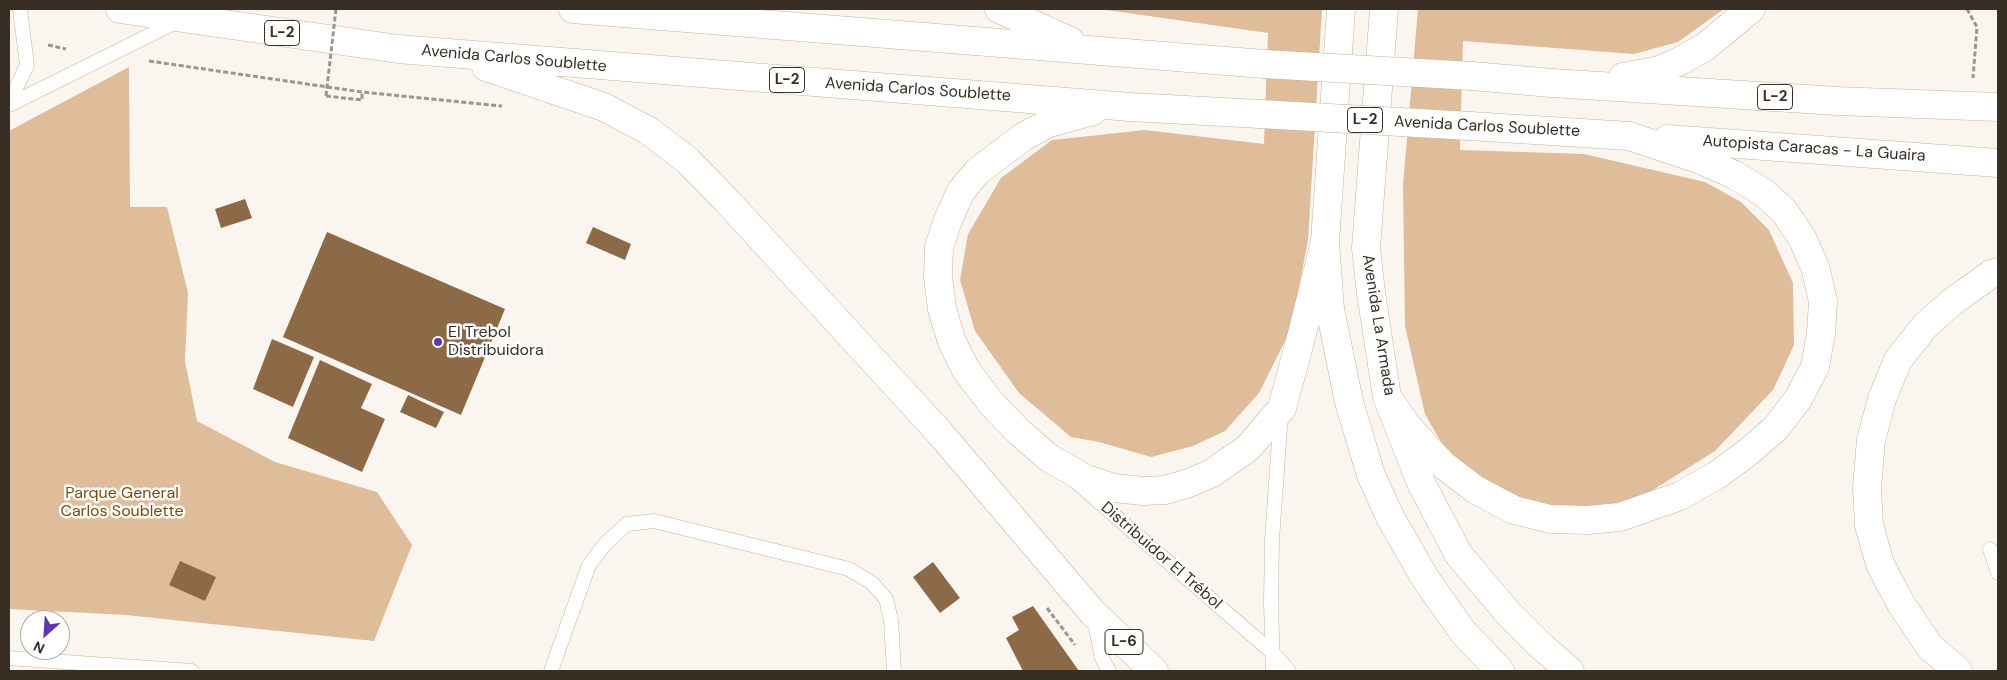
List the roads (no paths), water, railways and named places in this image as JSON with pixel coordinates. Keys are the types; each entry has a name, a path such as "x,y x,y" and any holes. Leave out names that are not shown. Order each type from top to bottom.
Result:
{"main road":[{"name":"Avenida Carlos Soublette","path":"120,9 398,49 444,53 1130,107 1629,136"},
{"name":"L-2","path":"573,9 1264,64 1838,101 1998,108"},
{"path":"998,9 1039,29 1092,51"},
{"path":"1342,9 1325,242 1330,309 1348,402 1371,475 1390,517 1425,578 1463,632 1500,671"},
{"name":"Avenida La Armada","path":"1384,9 1366,248 1373,312 1387,397 1422,485 1459,555 1509,614 1540,646 1570,671"},
{"path":"1552,83 1615,78 1660,70 1705,46 1751,9"},
{"path":"444,53 604,107 649,131 687,160 939,432 1093,613"},
{"path":"1130,107 1084,112 1049,123 1023,136 978,171 961,191 939,246 938,277 942,309 952,342 966,370 991,403 1019,432 1049,458 1086,479 1114,488 1142,491 1166,490 1204,476 1231,461 1248,448 1282,408 1325,242"},
{"path":"1387,397 1408,426 1442,464 1476,490 1514,510 1550,519 1588,520 1620,517 1680,496 1747,453 1776,428 1798,399 1815,367 1821,333 1823,302 1815,267 1802,238 1784,210 1764,193 1735,175 1698,159 1629,136"},
{"name":"Autopista Caracas - La Guaira","path":"1629,136 1998,163"},
{"path":"1958,671 1930,647 1901,604 1880,564 1869,525 1867,488 1872,440 1882,400 1898,360 1925,326 1952,302 1991,274 1998,272"},
{"name":"L-6","path":"1093,613 1154,671"}],"lane":[{"path":"9,104 27,65 20,9"},
{"path":"9,104 182,19"},
{"path":"1272,671 1272,540 1282,408"},
{"name":"Distribuidor El Trébol","path":"1049,458 1122,524 1273,653 1288,671"},
{"path":"551,671 589,565 606,543 627,524 654,522 850,569 872,583 886,599 891,620 894,671"},
{"path":"1990,549 1998,573"},
{"path":"1093,613 1102,658 1109,671"},
{"path":"9,658 192,671"}],"place":[{"name":"El Trebol Distribuidora","path":"438,342"}],"park label":[{"name":"Parque General Carlos Soublette","path":"122,503"}]}
